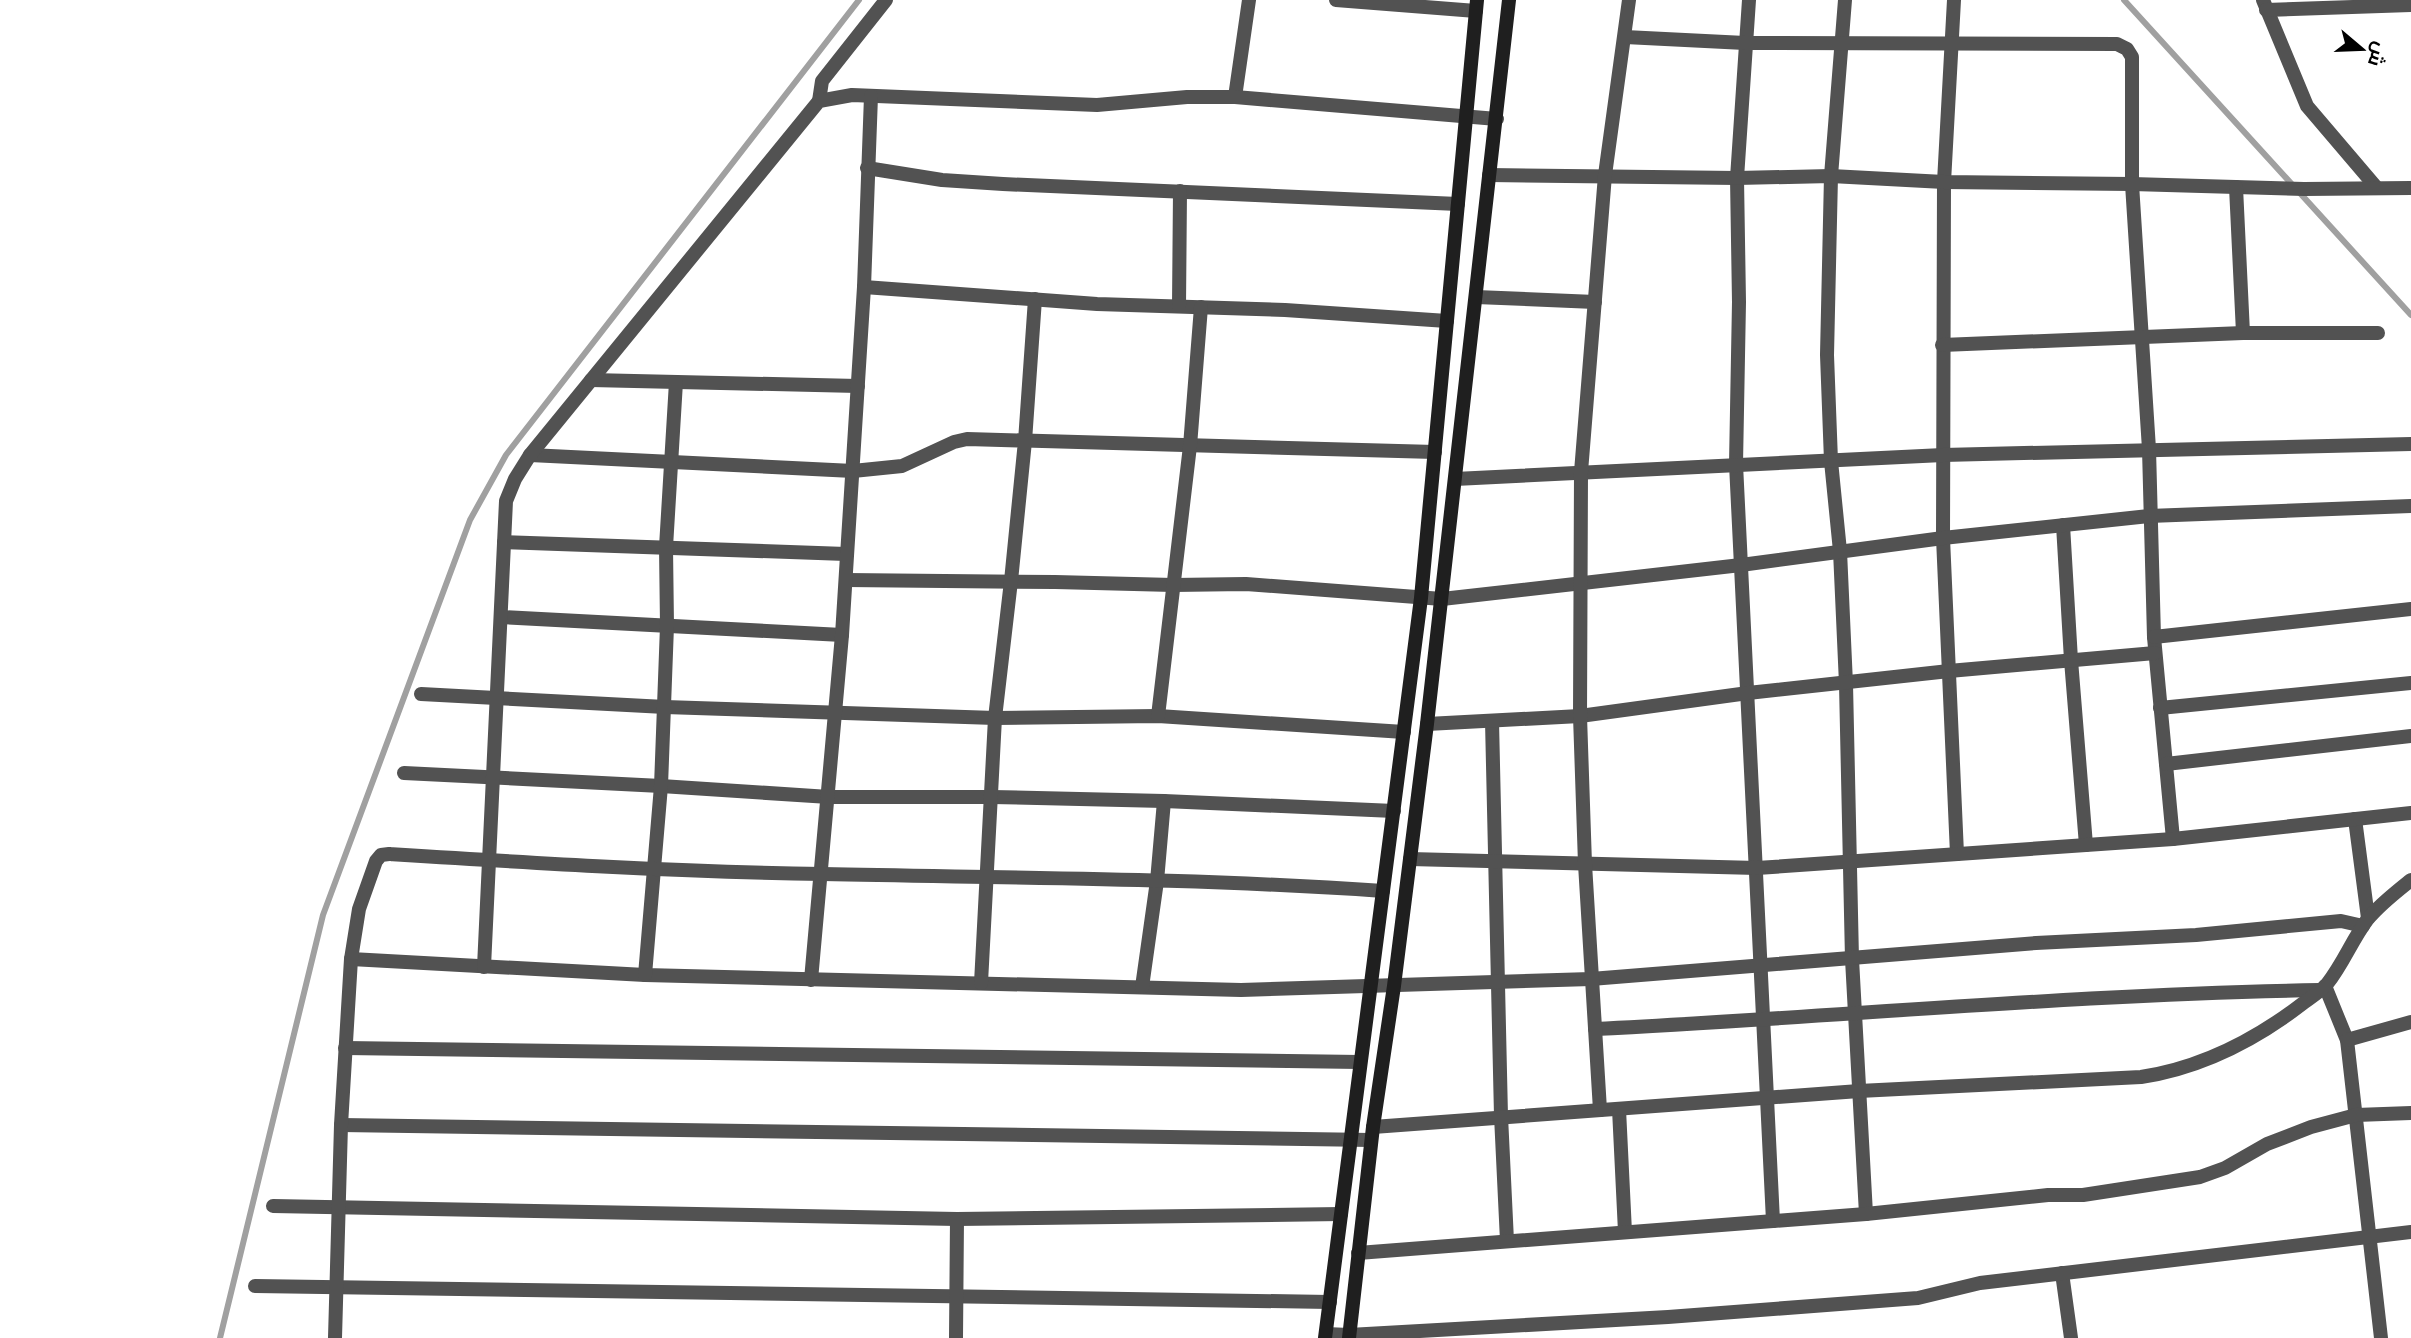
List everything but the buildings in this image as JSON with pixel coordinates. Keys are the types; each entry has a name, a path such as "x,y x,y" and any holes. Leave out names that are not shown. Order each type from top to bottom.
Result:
{"main road":[{"path":"1349,1336 1372,1133 1394,986 1442,599 1509,0"},
{"path":"1326,1336 1421,598 1476,5"}],"street":[{"path":"484,967 506,501 514,479 530,455 819,101 822,81 886,0"},
{"path":"1235,97 1249,0"},
{"path":"1336,0 1476,5"},
{"path":"1600,1110 1585,864 1580,716 1581,472 1605,175 1629,0"},
{"path":"1749,0 1737,178 1739,302 1736,464 1773,1221"},
{"path":"1845,0 1830,176 1827,355 1831,461 1840,551 1852,959 1866,1214"},
{"path":"1954,0 1944,182 1942,345 1943,538 1957,854"},
{"path":"2376,187 2307,106 2264,5 2411,5"},
{"path":"1625,37 1745,43 2117,44 2127,49 2132,57 2132,184 2149,449 2154,637 2173,839"},
{"path":"819,101 835,97 871,96 1097,105 1187,97 1235,97 1497,119"},
{"path":"811,980 846,580 871,96"},
{"path":"867,168 942,180 1458,204"},
{"path":"1489,174 1737,178 1830,176 1944,182 2304,189 2411,188"},
{"path":"2236,187 2243,333"},
{"path":"1179,306 1180,191"},
{"path":"863,287 1447,321"},
{"path":"1476,297 1595,302"},
{"path":"981,982 995,718 1012,581 1035,299"},
{"path":"1158,716 1190,446 1201,307"},
{"path":"1942,345 2142,336 2378,332"},
{"path":"591,380 858,386"},
{"path":"645,975 662,786 667,626 666,547 676,382"},
{"path":"530,455 853,471 902,466 954,442 967,439 1435,452"},
{"path":"1455,479 1943,455 2411,444"},
{"path":"846,580 1246,584 1442,599 1741,565 1943,538 2149,516 2411,506"},
{"path":"2063,525 2086,845"},
{"path":"504,542 846,554"},
{"path":"2154,637 2411,608"},
{"path":"501,617 842,635"},
{"path":"1427,724 1580,716 1748,693 1949,671 2155,653"},
{"path":"2160,708 2411,683"},
{"path":"421,694 665,708 995,718 1158,716 1404,732"},
{"path":"1492,720 1501,1116 1507,1241"},
{"path":"2166,764 2411,736"},
{"path":"404,773 829,797 1164,801 1394,811"},
{"path":"1142,987 1157,881 1164,801"},
{"path":"1410,859 1757,868 2173,839 2411,813"},
{"path":"2356,819 2366,922"},
{"path":"335,1338 341,1125 351,959 359,909 378,857 389,854 655,869 822,874 1260,883 1383,891"},
{"path":"341,1125 1350,1140 1372,1133 1501,1116 1859,1091 2141,1077 2167,1073 2201,1062 2283,1018 2322,988 2343,963 2366,922 2411,880"},
{"path":"351,959 645,975 1241,990 1591,979 2036,943 2196,935 2341,921 2366,922"},
{"path":"1595,1029 2322,988"},
{"path":"2322,988 2347,1040 2381,1338"},
{"path":"2347,1040 2411,1022"},
{"path":"345,1048 1360,1062"},
{"path":"1619,1109 1625,1232"},
{"path":"1358,1253 1866,1214 2048,1195 2083,1195 2200,1177 2225,1168 2267,1144 2356,1115 2411,1113"},
{"path":"273,1206 957,1219 1341,1214"},
{"path":"956,1338 957,1219"},
{"path":"1326,1336 1668,1317 1918,1298 1980,1283 2411,1232"},
{"path":"2063,1273 2071,1338"},
{"path":"255,1286 1330,1302"}],"waterway":[{"path":"220,1338 323,915 470,520 506,455 859,0"},
{"path":"2124,0 2411,315"}]}
